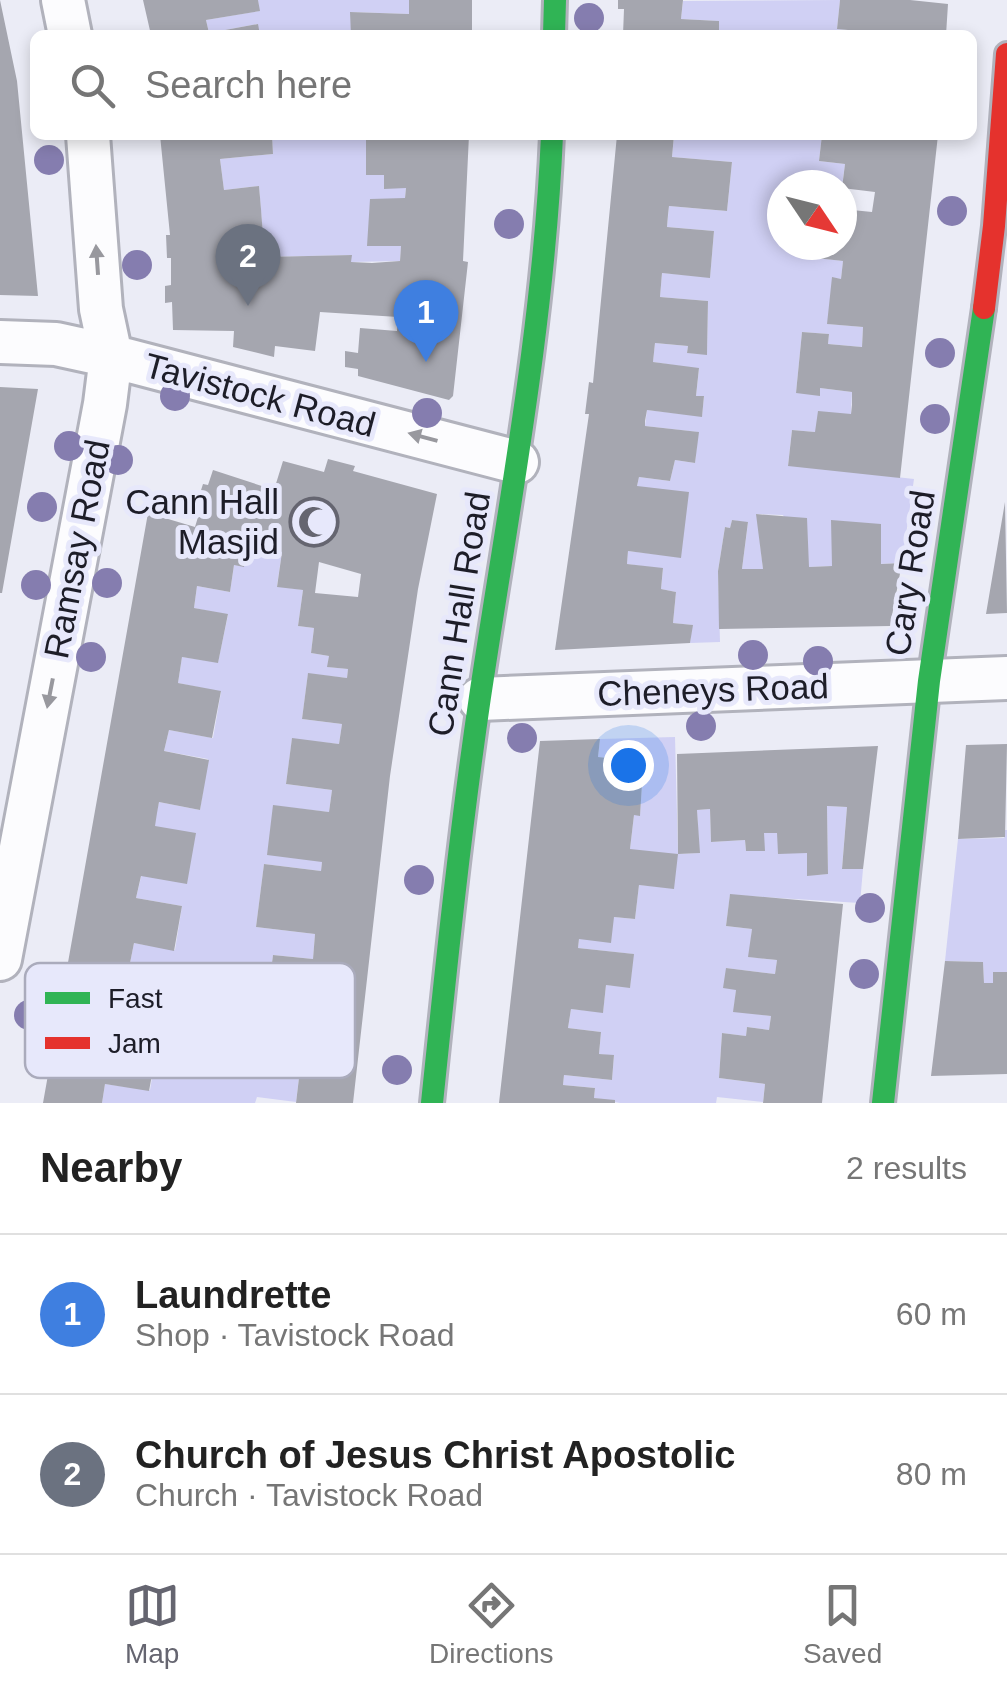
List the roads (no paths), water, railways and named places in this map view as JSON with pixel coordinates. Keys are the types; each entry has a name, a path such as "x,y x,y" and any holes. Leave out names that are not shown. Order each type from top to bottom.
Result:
{"street":[{"path":"63,0 69,30"},
{"path":"554,30 555,0"},
{"name":"Cary Road","path":"883,1103 928,680 1001,226 1007,54"},
{"name":"Ramsay Road","path":"0,960 110,356 101,309 88,140"},
{"name":"Cann Hall Road","path":"432,1103 480,700 538,307 552,140"},
{"name":"Tavistock Road","path":"0,342 56,344 110,356 518,462"},
{"name":"Cheneys Road","path":"480,700 1007,678"}],"place":[{"name":"Church of Jesus Christ Apostolic","path":"248,306"},
{"name":"Laundrette","path":"426,362"},
{"name":"Cann Hall Masjid","path":"314,522"}]}
